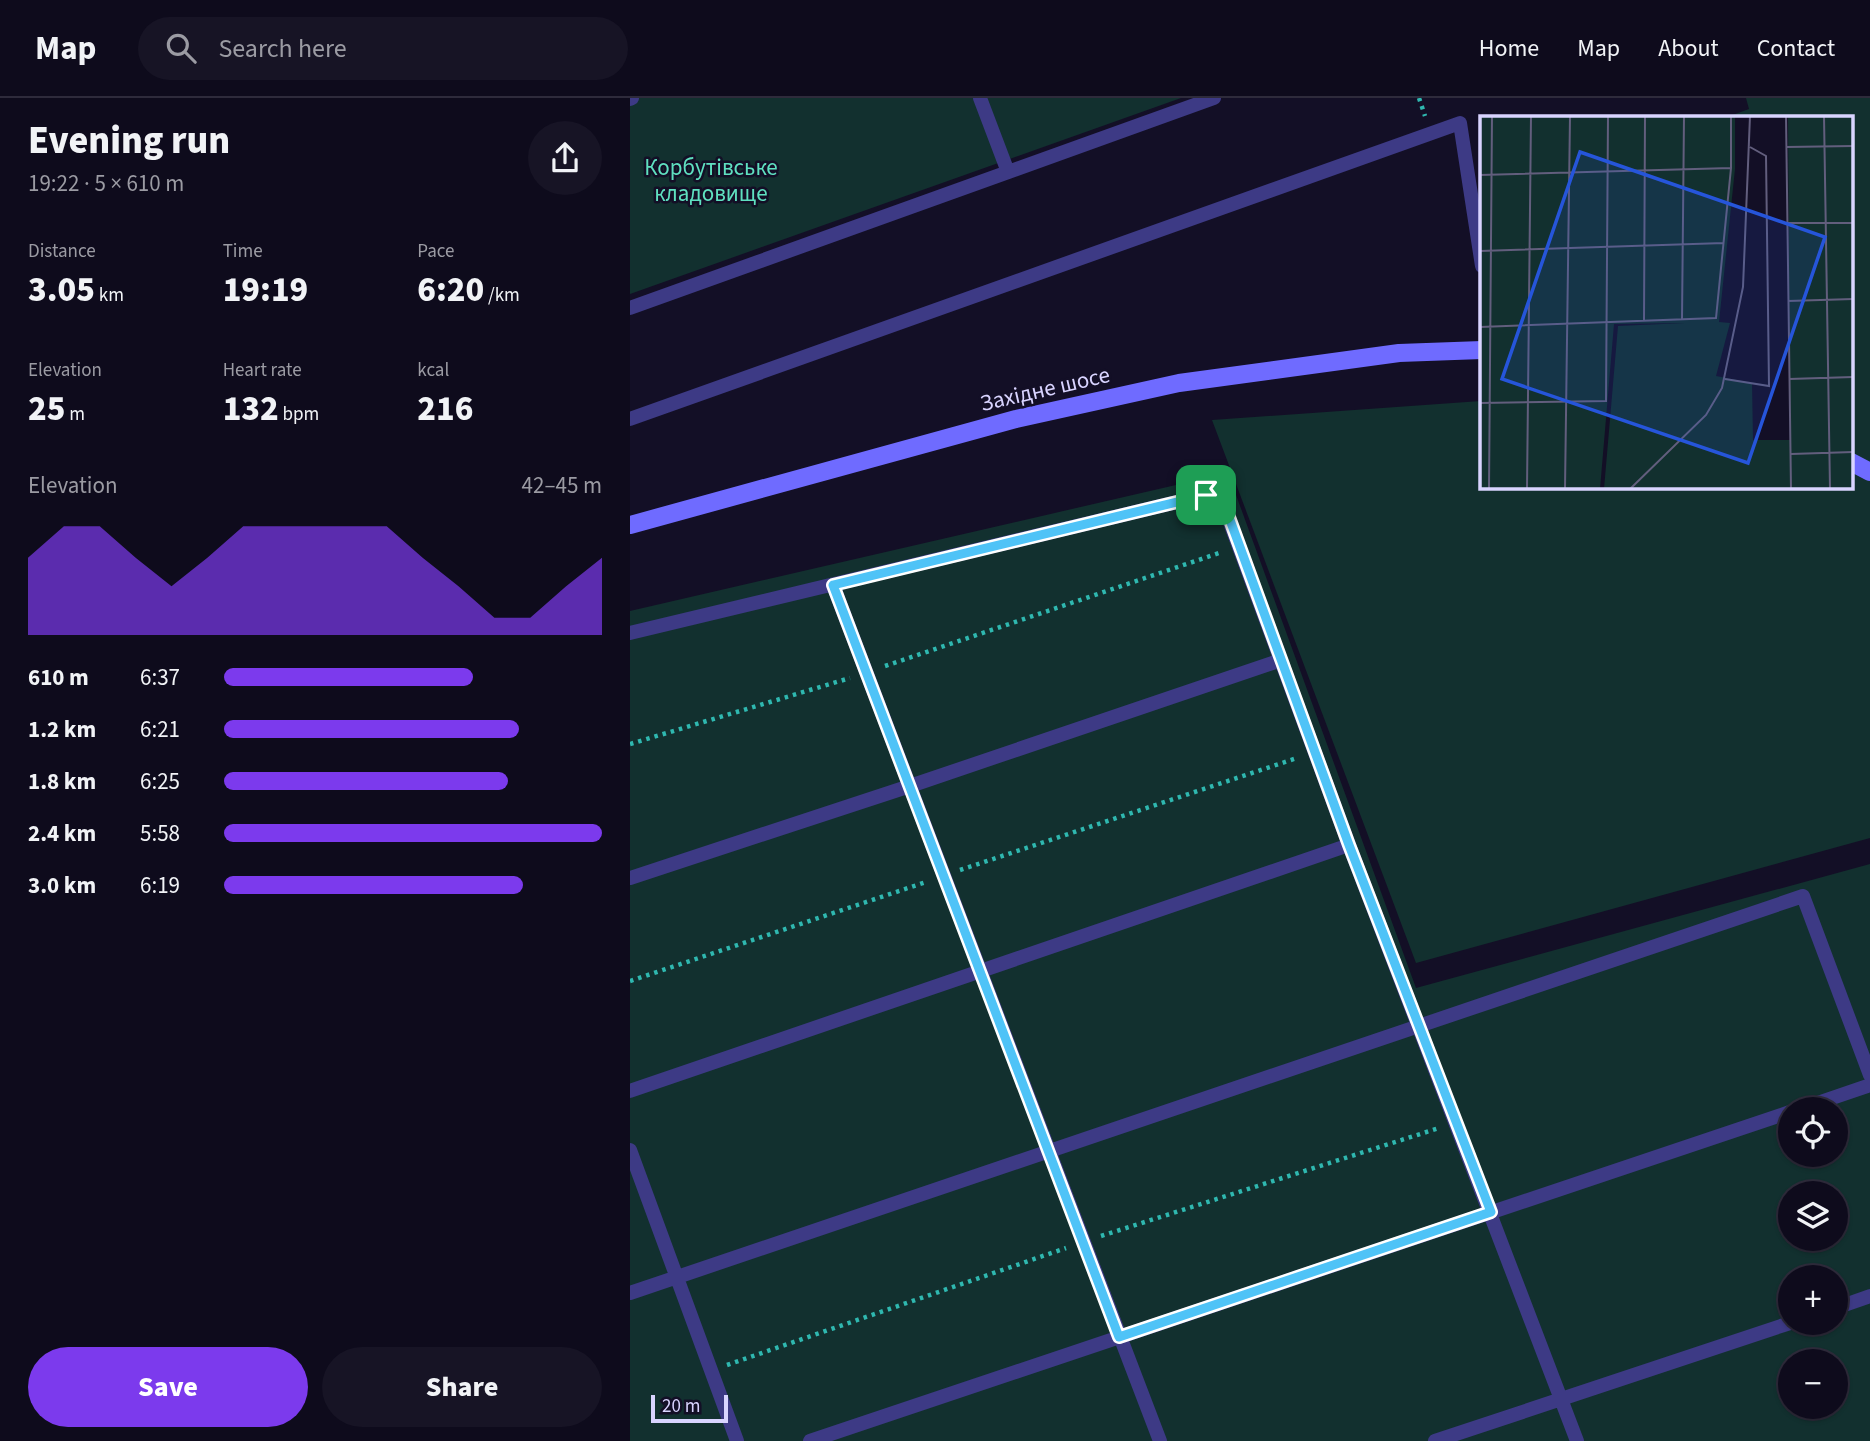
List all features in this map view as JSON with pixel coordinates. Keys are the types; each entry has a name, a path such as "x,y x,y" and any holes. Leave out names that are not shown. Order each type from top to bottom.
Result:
{"main road":[{"name":"Західне шосе","path":"630,526 1016,419 1179,383 1399,352 1480,350"},
{"path":"1853,463 1870,472"}],"lane":[{"path":"980,98 1008,172"},
{"path":"630,308 1214,98"},
{"path":"630,419 1460,123 1480,253"},
{"path":"630,633 1206,495 1222,501 1349,845 1577,1441"},
{"path":"833,585 1160,1441"},
{"path":"630,878 1281,660"},
{"path":"630,1091 1349,845"},
{"path":"630,1293 1803,896 1870,1075"},
{"path":"1835,1097 1870,1085"},
{"path":"810,1441 1778,1116"},
{"path":"630,1150 737,1441"},
{"path":"1848,1304 1870,1296"},
{"path":"1435,1441 1778,1327"}],"path":[{"path":"630,744 867,673 1239,546"},
{"path":"630,981 1315,752"}],"green space":[{"name":"Корбутівське кладовище","path":"630,98 1181,98 630,294"},
{"path":"1746,98 1870,98 1870,838 1416,963 1212,420 1480,401 1480,488 1853,488 1853,116 1730,116 1749,109"},
{"path":"1228,473 1416,988 1870,864 1870,1441 630,1441 630,611"}],"route":[{"path":"1206,495 1222,501 1226,509 1349,845 1491,1212 1119,1337 833,585 1206,495"}]}
